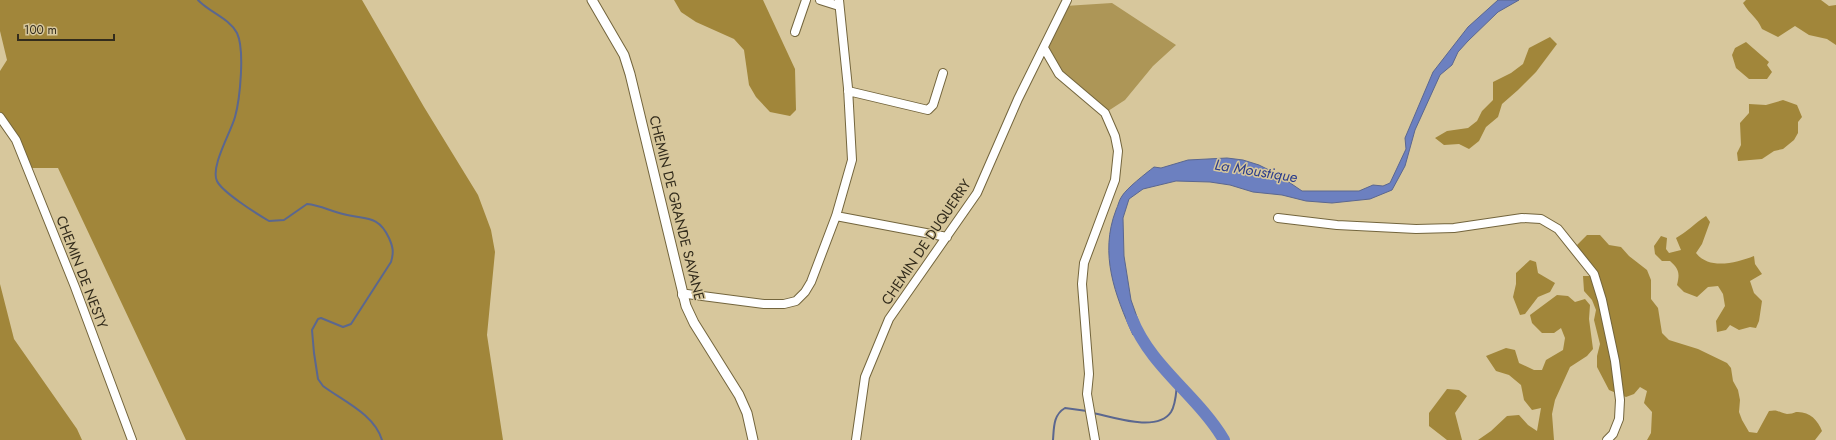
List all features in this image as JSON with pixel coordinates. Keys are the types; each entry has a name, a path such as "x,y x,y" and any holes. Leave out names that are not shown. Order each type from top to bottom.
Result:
{"street":[{"name":"CHEMIN DE GRANDE SAVANE","path":"592,0 624,55 630,74 682,295 694,323 739,395 747,413 753,440"},
{"path":"795,32 806,0"},
{"path":"682,295 687,294 764,304 784,304 796,301 805,292 811,282 836,216 852,160 848,91 839,3 820,0"},
{"name":"CHEMIN DE DUQUERRY","path":"856,440 864,377 880,339 897,307 977,193 1018,99 1068,0"},
{"path":"1044,48 1059,74 1105,113 1115,136 1118,151 1115,180 1084,263 1082,284 1089,374 1087,394 1095,440"},
{"path":"848,91 928,110 933,105 943,73"},
{"name":"CHEMIN DE NESTY","path":"0,118 16,140 75,287 132,440"},
{"path":"836,216 947,237"},
{"path":"1278,218 1337,225 1416,229 1454,228 1522,218 1541,220 1558,229 1594,274 1602,300 1615,361 1620,400 1619,419 1613,434 1608,440"}],"shaded area":[{"path":"0,0 362,0 424,107 478,195 491,230 495,252 487,335 503,440 186,440 58,168 27,168 0,117 0,71 7,60 0,31"},
{"path":"674,0 763,0 795,69 796,110 790,116 770,112 756,97 749,85 744,50 734,39 696,22 681,12"},
{"path":"1746,0 1821,0 1829,6 1836,5 1836,45 1827,39 1809,35 1795,26 1778,37 1762,29 1743,3"},
{"path":"1112,3 1176,45 1153,66 1125,100 1105,113 1076,89 1044,48 1065,6"},
{"path":"1550,37 1557,44 1536,72 1502,104 1498,117 1486,127 1479,141 1469,149 1459,144 1444,145 1435,138 1447,131 1468,128 1477,121 1482,111 1493,100 1493,82 1511,73 1523,64 1529,48"},
{"path":"1746,42 1769,62 1767,65 1772,72 1767,79 1749,79 1736,68 1732,55 1735,48"},
{"path":"1783,100 1797,105 1802,117 1798,122 1798,133 1794,140 1783,149 1774,151 1762,159 1738,161 1737,153 1741,145 1740,123 1749,113 1749,104 1766,105"},
{"path":"1706,216 1710,222 1702,244 1696,253 1701,258 1708,262 1723,264 1754,256 1755,264 1762,274 1750,281 1754,293 1762,301 1759,321 1756,328 1750,327 1739,330 1730,325 1726,330 1717,332 1716,321 1725,306 1723,294 1718,286 1708,287 1697,297 1684,292 1677,285 1678,272 1675,266 1670,261 1662,261 1655,254 1654,246 1661,236 1667,238 1666,249 1669,253 1681,250 1676,238"},
{"path":"1587,235 1600,235 1609,245 1621,247 1629,256 1647,270 1651,280 1651,299 1658,308 1662,333 1669,340 1698,349 1727,363 1731,368 1733,381 1738,390 1740,400 1739,412 1749,432 1757,433 1769,411 1777,411 1787,414 1801,412 1812,417 1822,431 1815,440 1647,440 1651,433 1652,412 1644,403 1647,391 1640,387 1634,394 1626,397 1609,390 1597,367 1597,356 1600,344 1594,320 1596,310 1592,300 1584,291 1583,276 1591,276 1601,285 1595,269 1590,262 1582,257 1577,245"},
{"path":"1530,260 1536,262 1538,273 1555,283 1550,292 1538,297 1525,314 1520,315 1513,297 1516,284 1516,273"},
{"path":"0,284 14,339 77,429 82,440 0,440"},
{"path":"1557,295 1568,296 1575,302 1585,299 1590,305 1589,319 1593,349 1587,356 1570,367 1555,400 1552,414 1554,440 1478,440 1491,431 1507,416 1519,415 1528,425 1537,431 1541,408 1532,410 1524,400 1521,385 1509,375 1496,371 1486,356 1506,348 1515,350 1519,363 1534,370 1542,370 1546,360 1563,350 1565,338 1561,328 1554,333 1542,333 1532,323 1530,315"},
{"path":"1447,389 1459,390 1467,396 1455,413 1462,440 1447,440 1429,426 1429,413"}],"water":[{"path":"1498,0 1519,0 1498,12 1468,41 1458,52 1452,65 1440,75 1415,130 1405,166 1392,190 1370,199 1332,203 1306,201 1282,195 1253,192 1230,185 1210,182 1176,181 1143,189 1129,199 1123,218 1124,256 1131,300 1142,331 1133,335 1115,289 1109,258 1111,226 1116,210 1124,193 1132,185 1154,167 1161,168 1188,160 1227,158 1243,160 1259,165 1277,174 1302,191 1359,191 1373,185 1383,186 1390,183 1406,149 1405,138 1433,72 1468,27"}],"waterway":[{"path":"198,0 229,23 237,33 241,51 241,75 237,109 216,167 217,181 220,186 240,202 269,221 284,220 307,204 338,213 375,221 385,230 390,241 393,252 391,262 351,324 343,327 321,318 318,319 312,330 318,379 323,386 365,415 378,431 382,440"},
{"name":"La Moustique","path":"1132,319 1140,336 1151,352 1201,409 1224,440"},
{"path":"1093,413 1134,422 1156,422 1164,418 1173,409 1177,384"},
{"path":"1053,440 1056,418 1061,411 1065,408 1087,411"}]}
